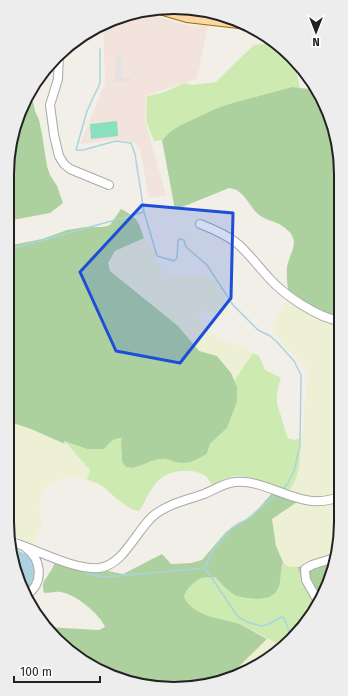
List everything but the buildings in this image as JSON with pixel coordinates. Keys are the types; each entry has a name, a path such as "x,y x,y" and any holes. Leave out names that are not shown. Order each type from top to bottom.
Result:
{"main road":[{"path":"177,14 187,17 222,21"}],"street":[{"path":"58,64 58,79 50,105 54,135 59,156 64,164 70,169 109,185"},
{"path":"200,224 215,230 237,243 276,286 322,316 334,319"},
{"path":"15,543 73,565 86,568 107,566 119,559 146,524 158,512 183,500 227,484 235,482 255,485 303,500 326,500 334,498"},
{"path":"15,544 32,553 39,569 36,584 30,592"},
{"path":"315,597 306,580 305,569 330,559"}],"highlighted area":[{"path":"142,205 233,213 231,298 180,363 116,351 80,272"}],"shaded area":[{"path":"153,15 190,26 208,25 197,79 146,95 145,120 166,195 149,198 140,148 133,142 119,139 80,144 105,83 103,31 123,22"},
{"path":"116,55 121,55 121,78 131,78 131,81 115,82"}],"green space":[{"path":"266,44 287,61 297,72 300,88 292,87 229,104 179,126 162,140 154,141 146,120 147,96 162,93 185,83 191,85 216,82 254,45"},
{"path":"292,87 310,89 313,94 326,123 333,153 334,322 313,315 289,298 287,267 294,246 293,237 282,226 258,214 244,196 237,190 229,188 175,210 162,140 179,126 229,104"},
{"path":"33,99 39,120 47,166 50,175 57,186 63,203 50,213 14,220 15,153 22,123"},
{"path":"117,121 118,136 91,139 90,124"},
{"path":"121,209 137,220 144,238 115,251 108,263 110,271 178,326 199,351 217,356 231,373 237,387 237,402 227,428 210,444 207,454 195,460 180,463 162,459 131,468 126,467 122,462 122,438 114,439 104,449 87,449 64,441 65,444 14,423 14,245 42,239 67,230 110,225"},
{"path":"144,238 163,272 172,278 190,274 218,280 228,312 226,315 219,315 208,311 200,311 198,319 206,328 220,339 242,346 253,353 234,381 231,373 217,356 199,351 178,326 110,271 108,263 115,251"},
{"path":"289,298 334,320 334,532 330,557 314,565 295,567 287,566 279,555 276,546 272,519 303,498 289,491 299,473 299,438 304,429 303,419 308,368 295,355 285,348 282,341 274,334 272,325"},
{"path":"253,353 259,356 265,370 281,378 277,396 278,408 288,438 296,440 299,438 299,469 294,482 284,496 258,482 244,477 230,477 212,485 204,475 193,471 181,471 169,474 159,480 139,511 125,505 95,482 87,480 90,470 64,441 87,449 104,448 112,440 123,438 121,451 122,462 126,467 131,468 158,459 167,458 174,461 200,457 207,454 210,444 227,428 237,402 237,387 234,381"},
{"path":"14,423 65,444 90,470 87,480 68,477 51,483 46,487 41,496 39,511 43,521 29,555 16,550 15,543"},
{"path":"289,491 303,498 272,519 276,546 283,562 280,581 276,592 268,597 258,599 237,596 228,590 215,577 202,578 196,581 188,588 184,597 194,609 201,613 239,624 267,639 235,670 215,677 184,682 153,681 133,677 94,661 77,649 54,628 99,630 105,627 92,610 72,596 66,593 58,592 44,593 44,581 56,560 123,574 162,554 171,564 191,563 202,560 226,532 238,523 251,517 273,492 284,496"},
{"path":"330,558 326,573 315,598 308,590 297,567 322,562"},
{"path":"283,562 287,566 297,567 308,590 315,598 301,619 277,644 243,626 200,613 188,604 184,597 188,588 196,581 202,578 215,577 234,595 252,599 268,597 278,589"},
{"path":"267,639 277,644 254,661 235,670"}],"water":[{"path":"16,550 29,555 34,568 33,581 29,589 22,573"}],"waterway":[{"path":"100,49 100,83 87,111 76,150 83,150 116,141 131,143 135,154 144,212 157,256 174,261 177,258 178,240 184,240 186,247 207,265 233,305 258,330 270,336 277,342 294,361 301,375 300,446 294,471 283,489"},
{"path":"14,248 144,212"},
{"path":"205,568 213,550 232,528 246,520 275,496"},
{"path":"205,568 238,617 247,622 261,626 269,624 281,617 284,618 290,632"},
{"path":"81,570 93,575 105,577 205,568"}]}
